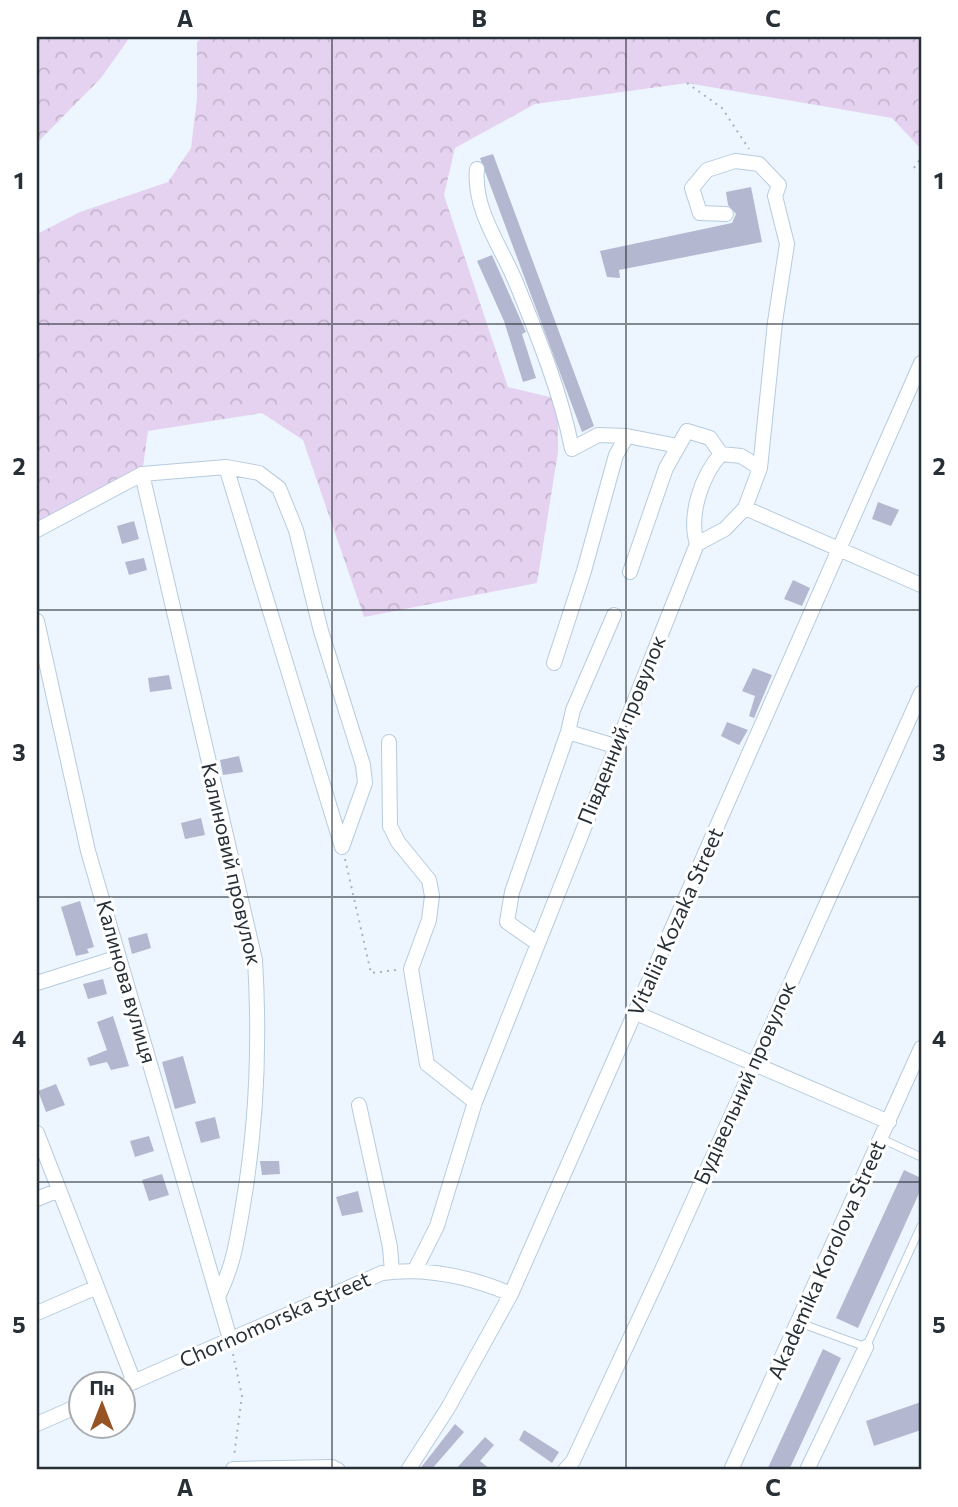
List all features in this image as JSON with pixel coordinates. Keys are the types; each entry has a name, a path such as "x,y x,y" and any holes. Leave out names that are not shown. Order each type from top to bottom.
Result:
{"street":[{"path":"721,454 706,470 692,529 696,544 725,529 745,508 760,468 775,322 787,244 775,196 779,186 759,164 735,161 707,170 692,188 699,213 726,214"},
{"path":"477,169 478,196 482,212 518,287 564,404 572,449 598,435 627,436 678,446"},
{"name":"Vitaliia Kozaka Street","path":"408,1470 448,1408 511,1294 921,363"},
{"path":"630,572 666,468 687,431 710,438 721,454 741,456 760,468"},
{"path":"554,663 617,455 627,436"},
{"path":"226,467 342,847"},
{"path":"37,530 142,474 226,467 259,473 279,488 296,530 321,631 334,664 363,765 365,783 342,847"},
{"name":"Калиновий провулок","path":"142,474 255,960 260,1036 251,1158 232,1268 218,1297"},
{"path":"745,508 921,586"},
{"name":"Південний провулок","path":"415,1270 438,1226 475,1102 696,544"},
{"path":"537,943 507,922 512,892 568,732 573,710 614,615"},
{"name":"Калинова вулиця","path":"37,621 88,851 230,1339"},
{"name":"Будівельний провулок","path":"565,1470 573,1461 666,1262 921,693"},
{"path":"568,732 615,746"},
{"path":"389,742 390,826 398,842 429,880 432,896 429,920 411,968 427,1064 475,1102"},
{"path":"37,983 119,957"},
{"path":"636,1013 889,1122"},
{"name":"Akademika Korolova Street","path":"732,1470 921,1048"},
{"path":"359,1105 393,1272"},
{"path":"37,1133 97,1287 124,1370"},
{"path":"37,1199 59,1190"},
{"name":"Chornomorska Street","path":"136,1380 382,1273 415,1270 481,1282 511,1294"},
{"path":"37,1312 97,1287"},
{"path":"807,1470 866,1347"},
{"path":"37,1424 66,1411"},
{"path":"233,1469 332,1467 338,1470"}],"lane":[{"path":"882,1139 921,1157"},
{"path":"800,1323 866,1347 921,1226"}],"path":[{"path":"687,83 722,108 759,164"},
{"path":"914,169 921,158"},
{"path":"342,847 371,973 411,968"},
{"path":"230,1339 242,1396 233,1469"}],"green space":[{"path":"37,37 130,37 101,78 37,143"},
{"path":"203,37 921,37 921,149 892,118 687,83 535,104 455,148 444,195 508,387 558,399 558,452 537,583 364,617 303,440 262,413 148,431 142,474 37,530 37,234 80,212 168,182 191,148 197,98 197,42"}],"building":[{"path":"493,154 594,426 582,432 480,158"},
{"path":"751,187 762,242 619,270 620,278 607,277 600,251 732,223 736,214 728,205 726,192"},
{"path":"492,255 526,332 522,334 536,378 523,382 504,321 477,261"},
{"path":"878,502 899,510 891,526 872,519"},
{"path":"134,521 139,539 122,544 117,526"},
{"path":"144,558 147,570 129,575 125,562"},
{"path":"793,580 810,588 802,606 784,599"},
{"path":"753,668 772,675 754,718 749,716 755,696 742,691"},
{"path":"169,675 172,689 150,692 148,678"},
{"path":"727,722 748,730 739,745 721,736"},
{"path":"239,756 243,772 223,775 220,760"},
{"path":"201,818 205,835 185,839 181,823"},
{"path":"80,901 94,947 87,949 89,953 76,956 61,907"},
{"path":"147,933 151,948 132,954 128,938"},
{"path":"103,979 107,994 88,999 83,984"},
{"path":"113,1016 129,1066 111,1070 107,1062 90,1066 87,1058 107,1050 97,1022"},
{"path":"183,1056 196,1103 175,1109 162,1062"},
{"path":"56,1084 65,1105 46,1112 38,1091"},
{"path":"215,1117 220,1138 201,1143 195,1122"},
{"path":"149,1136 154,1151 135,1157 130,1141"},
{"path":"260,1161 279,1161 280,1174 262,1175"},
{"path":"904,1170 921,1178 921,1189 858,1328 836,1318"},
{"path":"162,1174 169,1195 149,1201 142,1180"},
{"path":"358,1191 363,1212 342,1216 336,1197"},
{"path":"823,1349 841,1358 789,1470 767,1470"},
{"path":"921,1402 921,1430 874,1446 866,1421"},
{"path":"455,1424 464,1432 431,1470 419,1470"},
{"path":"524,1430 559,1452 552,1463 519,1440"},
{"path":"485,1437 494,1445 480,1461 491,1470 455,1470"}]}
